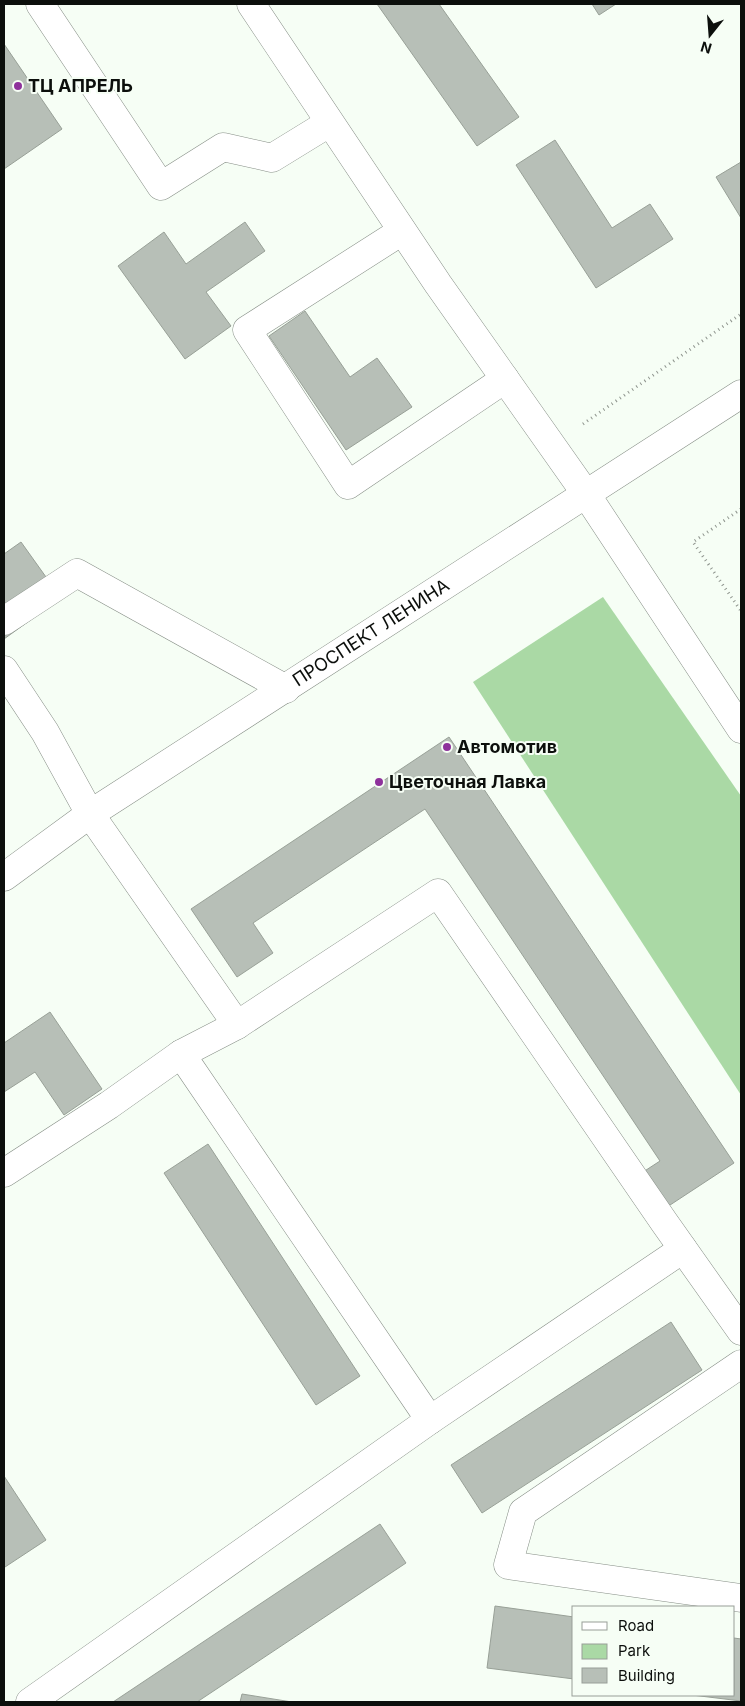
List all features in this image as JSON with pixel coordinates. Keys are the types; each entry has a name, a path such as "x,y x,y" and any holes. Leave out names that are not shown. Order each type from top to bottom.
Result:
{"main road":[{"path":"40,4 161,186 223,148 272,158 329,123"},
{"path":"251,4 402,231 586,494 741,729"},
{"path":"402,231 247,330 348,485 505,378"},
{"name":"ПРОСПЕКТ ЛЕНИНА","path":"4,877 90,814 741,394"},
{"path":"4,621 77,573 286,689"},
{"path":"4,670 45,732 90,814 237,1025"},
{"path":"4,1173 110,1106 181,1054 237,1025 438,893 741,1331"},
{"path":"181,1054 430,1420"},
{"path":"30,1702 430,1420 683,1249"},
{"path":"741,1364 523,1512 508,1565 741,1598"}],"path":[{"path":"584,424 741,314"},
{"path":"741,509 693,542 741,611"}],"green space":[{"path":"603,597 741,796 741,1095 473,682"}],"building":[{"path":"377,4 439,4 519,117 477,146"},
{"path":"592,4 616,4 599,15"},
{"name":"ТЦ АПРЕЛЬ","path":"4,44 62,129 4,169"},
{"path":"555,140 612,228 650,204 673,239 596,288 516,165"},
{"path":"741,162 741,218 716,177"},
{"path":"245,222 265,251 206,292 231,326 185,359 118,266 164,232 186,264"},
{"path":"305,311 350,377 377,358 412,407 346,450 269,336"},
{"path":"21,542 61,598 4,639 4,554"},
{"path":"449,737 734,1163 664,1209 640,1174 660,1161 425,809 253,923 273,953 237,977 191,909"},
{"path":"50,1012 102,1089 64,1115 35,1072 4,1092 4,1043"},
{"path":"208,1144 360,1376 316,1405 164,1173"},
{"path":"671,1322 702,1370 482,1513 451,1465"},
{"path":"4,1476 46,1540 5,1567 4,1565"},
{"path":"380,1524 406,1563 197,1702 113,1702"},
{"path":"495,1606 572,1617 572,1679 487,1668"},
{"path":"735,1638 741,1639 741,1701 700,1696 735,1696"},
{"path":"242,1694 292,1702 240,1702"}],"place":[{"name":"ТЦ АПРЕЛЬ","path":"18,86"},
{"name":"Автомотив","path":"447,747"},
{"name":"Цветочная Лавка","path":"379,782"}]}
